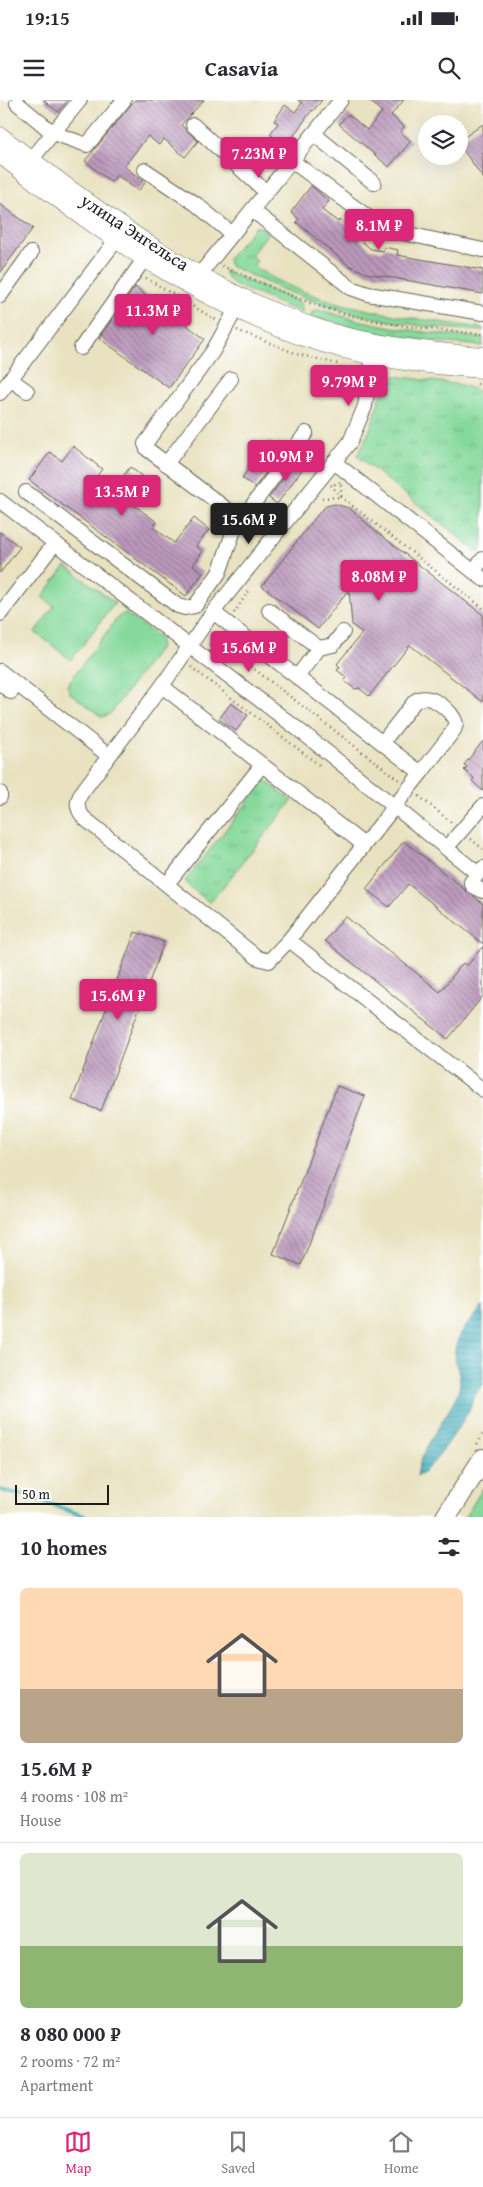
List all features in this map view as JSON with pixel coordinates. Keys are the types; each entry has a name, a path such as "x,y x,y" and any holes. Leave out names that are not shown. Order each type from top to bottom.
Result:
{"highway":[{"path":"446,1517 483,1459"}],"main road":[{"name":"улица Энгельса","path":"0,136 27,166"},
{"name":"улица Энгельса","path":"0,154 27,166 121,233 197,281 236,309 298,335 483,369"},
{"name":"улица Энгельса","path":"197,281 374,349 483,356"}],"street":[{"path":"27,166 80,100"},
{"path":"17,103 53,133 87,144 124,100"},
{"path":"197,281 232,234 342,100"},
{"path":"193,125 266,192"},
{"path":"314,134 374,183"},
{"path":"292,161 384,229 483,250"},
{"path":"144,170 196,204 232,234"},
{"path":"252,210 343,283 359,291 483,313"},
{"path":"0,392 121,233"},
{"path":"81,348 149,252"},
{"path":"0,296 31,253"},
{"path":"236,309 213,351 145,444 147,449 241,520"},
{"path":"374,349 362,416 350,442 213,612 162,686 78,798 78,811 84,818 258,958 269,961 289,940 410,788 454,730 456,724 452,715 430,698 419,698 382,743"},
{"path":"10,379 27,392"},
{"path":"166,464 231,379"},
{"path":"26,492 178,606 185,608 195,606 215,579 230,538 241,520 306,434"},
{"path":"334,462 478,575 483,559"},
{"path":"0,501 201,654 395,805 447,848 480,871 472,884 483,891"},
{"path":"0,614 55,544"},
{"path":"269,610 319,648"},
{"path":"213,612 421,773"},
{"path":"297,677 319,648 333,645 343,632"},
{"path":"0,671 109,756"},
{"path":"162,686 364,845"},
{"path":"166,884 262,765"},
{"path":"447,848 483,806"},
{"path":"289,940 483,1090"}],"path":[{"path":"223,266 310,303 346,314 412,327 483,334"},
{"path":"341,497 341,482 330,485 320,498 341,497 483,608"},
{"path":"252,585 227,623 189,666 318,765"},
{"path":"206,632 410,788 483,849"}],"green space":[{"path":"255,227 261,227 268,233 251,255 257,261 253,266 277,280 305,292 364,309 483,328 483,331 439,328 353,313 290,293 230,266 228,259"},
{"path":"224,271 299,302 302,307 302,313 237,286 228,279"},
{"path":"320,310 360,321 442,334 483,338 483,346 374,333 310,316 313,311"},
{"path":"395,376 462,385 483,392 483,547 478,552 357,456 370,430 384,385 388,378"},
{"path":"66,566 115,603 71,660 35,632 54,606 42,597"},
{"path":"125,613 159,637 161,646 110,714 102,717 70,693 67,685 118,617"},
{"path":"265,780 292,801 210,903 184,882"},
{"path":"483,1488 483,1517 465,1517"}],"water":[{"path":"483,1306 483,1385 477,1391 468,1412 445,1448 423,1473 417,1476 424,1453 459,1389 460,1378 455,1359 456,1343 463,1330"}],"building":[{"path":"43,100 68,100 58,112"},
{"path":"135,100 204,100 181,125 198,141 185,157 164,139 159,145 148,136 124,166 145,183 138,191 117,175 111,182 85,161"},
{"path":"298,100 322,100 312,110 284,149 271,138 273,136 270,134 278,123 274,121 285,105 295,112 302,103"},
{"path":"369,100 404,100 391,115 404,127 400,132 411,141 389,167 339,124 348,114 367,130 382,112"},
{"path":"483,124 483,178 468,157 468,135"},
{"path":"311,186 329,201 322,210 338,222 340,220 357,231 362,237 360,240 371,249 383,251 384,247 398,250 397,255 483,270 483,294 366,273 348,265 296,222 299,219 291,212"},
{"path":"0,204 33,228 0,273"},
{"path":"135,287 152,300 166,297 187,312 188,326 205,339 169,388 99,338"},
{"path":"269,441 282,451 255,487 242,478"},
{"path":"73,446 102,469 96,477 113,490 130,467 148,481 131,503 157,522 153,527 174,543 194,518 209,530 196,546 203,551 193,565 203,573 186,596 29,480 50,452 62,461"},
{"path":"296,461 304,467 277,504 269,498"},
{"path":"335,504 349,508 483,615 483,702 410,645 369,696 359,688 355,689 344,681 347,678 337,670 340,667 337,664 362,633 352,625 349,589 318,629 262,586 319,513 326,506"},
{"path":"0,532 20,547 0,573"},
{"path":"231,703 248,715 236,731 219,719"},
{"path":"483,741 483,791 472,781 474,778 464,770 467,767 464,765"},
{"path":"404,841 483,904 483,944 408,884 389,907 366,889"},
{"path":"345,916 440,992 463,963 467,966 483,946 483,996 448,1039 325,941"},
{"path":"135,932 164,942 101,1111 72,1100"},
{"path":"337,1086 365,1096 301,1265 273,1254"}],"waterway":[{"path":"0,1490 24,1495 87,1517"}]}
